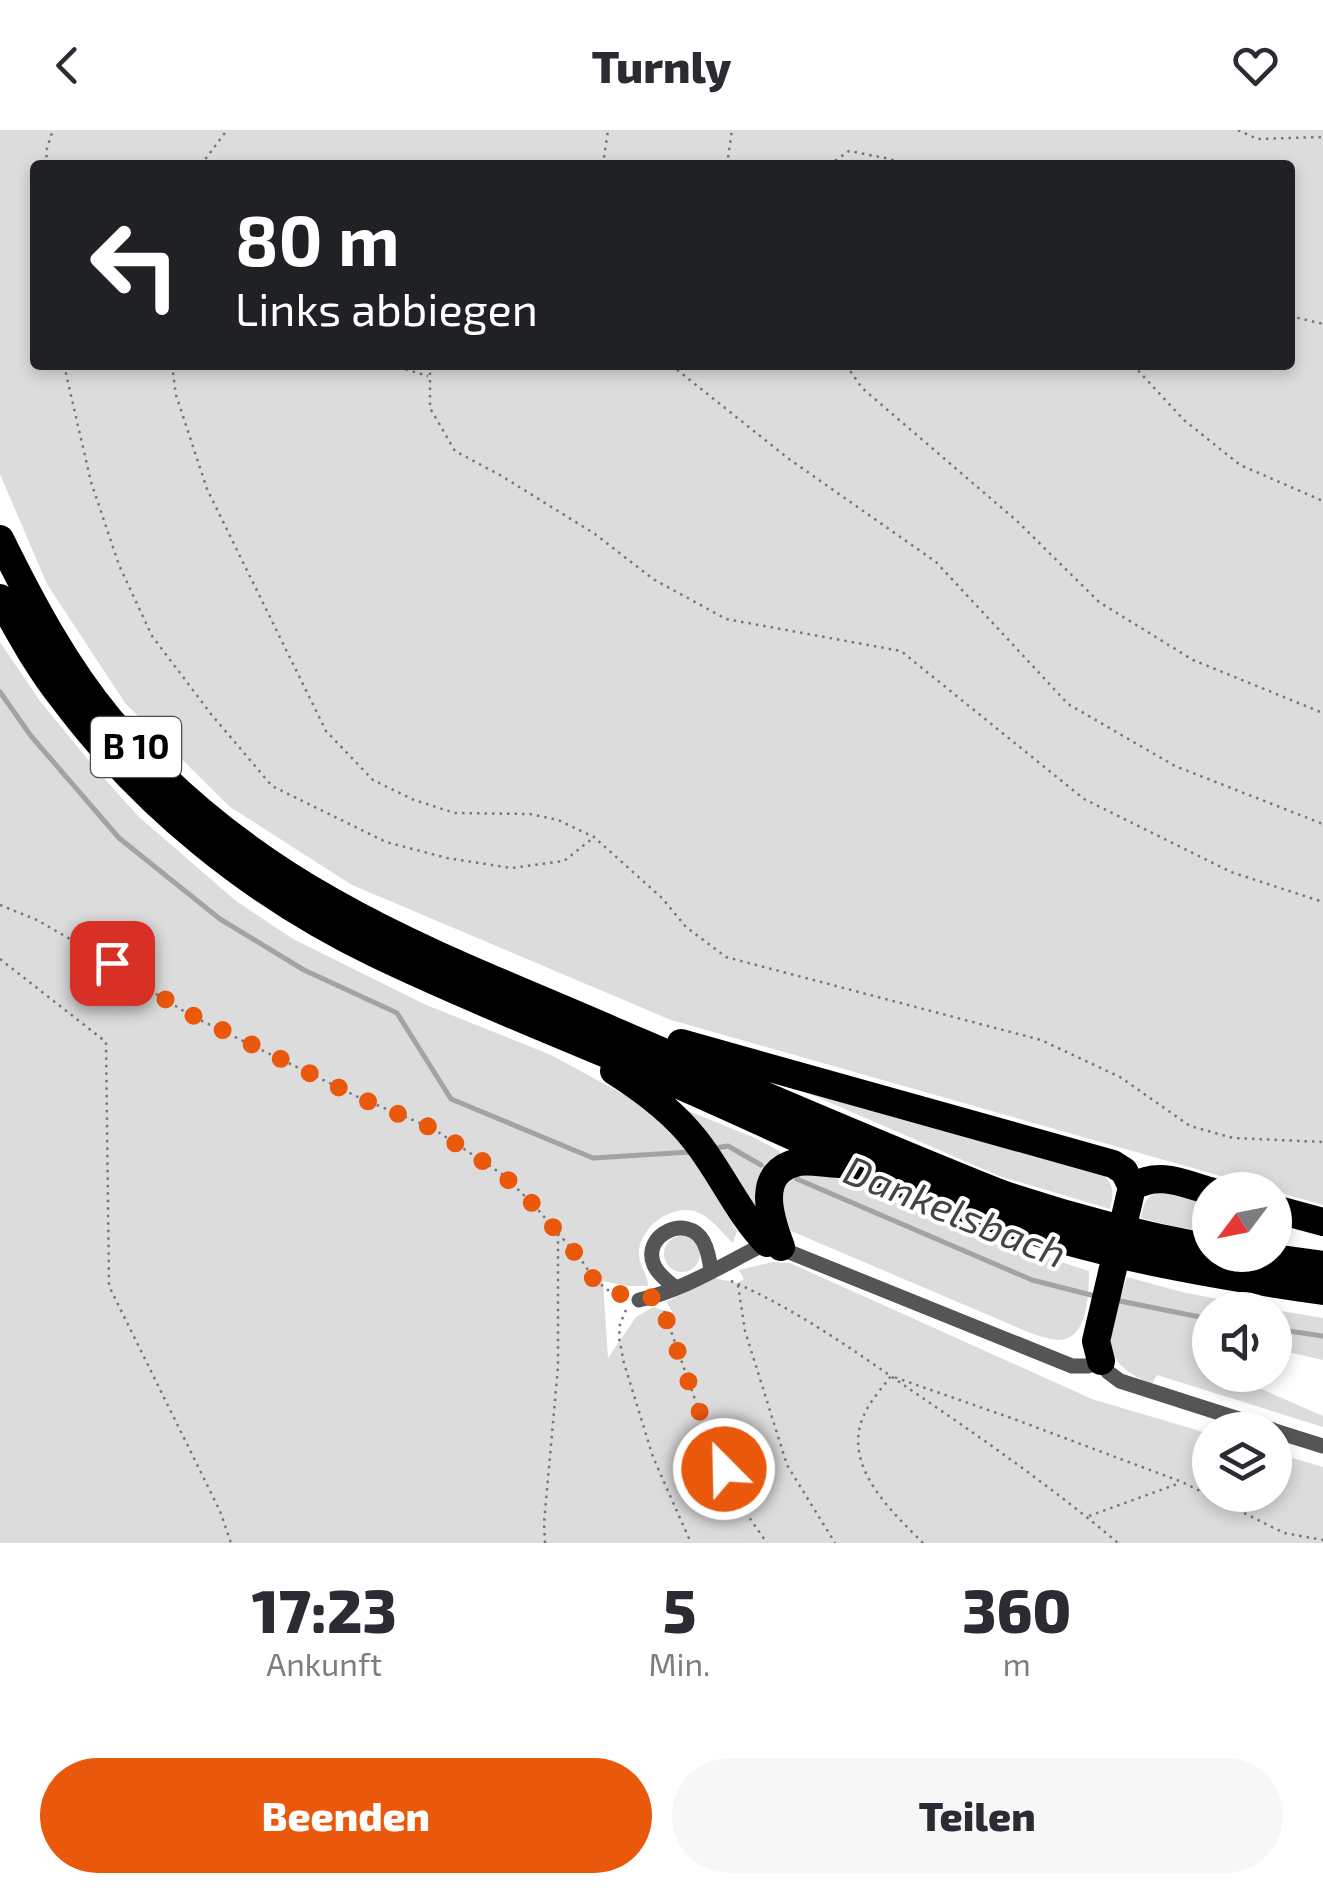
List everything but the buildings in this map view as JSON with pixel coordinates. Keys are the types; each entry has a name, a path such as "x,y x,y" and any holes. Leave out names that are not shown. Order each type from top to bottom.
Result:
{"highway":[{"name":"B 10","path":"0,539 36,610 80,681 110,720 219,826 330,901 492,979 558,1020 679,1085 857,1164 1014,1224 1090,1248 1238,1279 1323,1291"},
{"name":"B 10","path":"0,598 34,656 123,772 204,846 253,882 371,952 558,1020 1002,1194 1068,1216 1192,1244"},
{"path":"558,1020 826,1085 1113,1164 1124,1171 1131,1194"},
{"path":"558,1020 641,1088 696,1141 749,1224 774,1245"},
{"path":"774,1245 769,1190 784,1167 813,1161 857,1164"},
{"path":"1100,1361 1096,1341 1131,1194 1144,1180 1155,1178 1192,1187"},
{"path":"1292,1214 1323,1222"},
{"path":"1292,1261 1323,1266"}],"street":[{"path":"676,1288 654,1265 652,1255 656,1241 666,1231 685,1228 702,1238 711,1272"},
{"path":"639,1300 658,1296 774,1245 1072,1366 1100,1361 1120,1381 1217,1412"},
{"path":"1292,1436 1323,1446"}],"path":[{"path":"47,160 52,130"},
{"path":"206,160 227,130"},
{"path":"604,160 608,130"},
{"path":"728,160 732,130"},
{"path":"1238,130 1258,139 1323,136"},
{"path":"836,160 849,151 892,160"},
{"path":"1295,317 1323,324"},
{"path":"65,370 91,482 119,565 152,636 272,786 386,842 447,858 511,868 564,861 594,837"},
{"path":"173,370 176,395 207,489 326,731 373,780 414,800 456,813 530,814 558,820 594,837 652,888 686,927 726,957 1041,1040 1120,1077 1190,1126 1234,1138 1323,1142"},
{"path":"407,370 430,377"},
{"path":"430,370 430,408 455,451 596,534 653,579 726,619 902,651 1084,799 1231,872 1323,902"},
{"path":"677,370 789,459 936,562 1068,704 1175,766 1323,824"},
{"path":"849,370 862,388 1017,521 1100,602 1193,660 1323,713"},
{"path":"1138,370 1184,420 1240,465 1323,501"},
{"path":"0,906 78,943 203,1022 360,1098 432,1128 502,1174 534,1205 594,1280 608,1290 639,1300"},
{"path":"0,959 106,1042 109,1286 220,1511 231,1543"},
{"path":"544,1543 558,1367 558,1233"},
{"path":"711,1272 810,1322 1004,1454 1118,1543"},
{"path":"738,1283 745,1330 787,1465 835,1543"},
{"path":"658,1296 698,1408 738,1500 767,1543"},
{"path":"624,1312 619,1338 624,1363 653,1457 691,1543"},
{"path":"891,1376 1182,1482 1284,1533 1323,1540"},
{"path":"891,1376 864,1416 857,1446 865,1474 923,1543"},
{"path":"1087,1517 1182,1482"}],"shaded area":[{"path":"0,130 1323,130 1323,1205 1292,1196 1292,1172 1207,1172 671,1020 352,885 230,807 125,703 47,584 0,474"},
{"path":"0,642 40,701 138,816 236,901 293,939 424,1004 551,1055 643,1105 672,1132 700,1169 737,1231 733,1243 706,1217 687,1210 670,1213 654,1224 640,1247 648,1286 603,1281 608,1358 636,1317 653,1307 673,1313 666,1302 714,1278 737,1283 744,1279 739,1270 773,1262 790,1263 1092,1399 1192,1429 1192,1512 1292,1512 1292,1458 1323,1467 1323,1543 0,1543"},
{"path":"778,1080 1102,1173 1112,1189 1110,1209 999,1176"},
{"path":"679,1107 781,1152 758,1183 760,1221"},
{"path":"822,1172 951,1226 1089,1271 1086,1309 1080,1327 1063,1339 1037,1335 791,1231 783,1199 785,1183 797,1173"},
{"path":"1161,1191 1192,1197 1192,1229 1141,1218 1146,1200"},
{"path":"682,1236 695,1241 700,1254 695,1267 682,1272 669,1267 664,1254 669,1241"},
{"path":"1127,1277 1192,1294 1192,1386 1157,1375 1152,1384 1120,1364 1110,1340"},
{"path":"1292,1313 1323,1318 1323,1360 1292,1353"},
{"path":"1211,1392 1269,1392 1323,1416 1323,1427 1292,1417 1292,1412 1275,1412"}],"waterway":[{"name":"Dankelsbach","path":"0,692 31,736 119,838 220,919 304,970 397,1013 451,1099 593,1158 690,1152"},
{"name":"Dankelsbach","path":"715,1148 728,1146 761,1165"},
{"name":"Dankelsbach","path":"797,1179 1032,1280 1099,1297"},
{"name":"Dankelsbach","path":"1115,1300 1192,1315"},
{"name":"Dankelsbach","path":"1292,1331 1323,1336"}],"route":[{"path":"112,963 216,1028 360,1098 432,1128 502,1174 534,1205 594,1280 608,1290 639,1300 658,1296 724,1469"}]}
